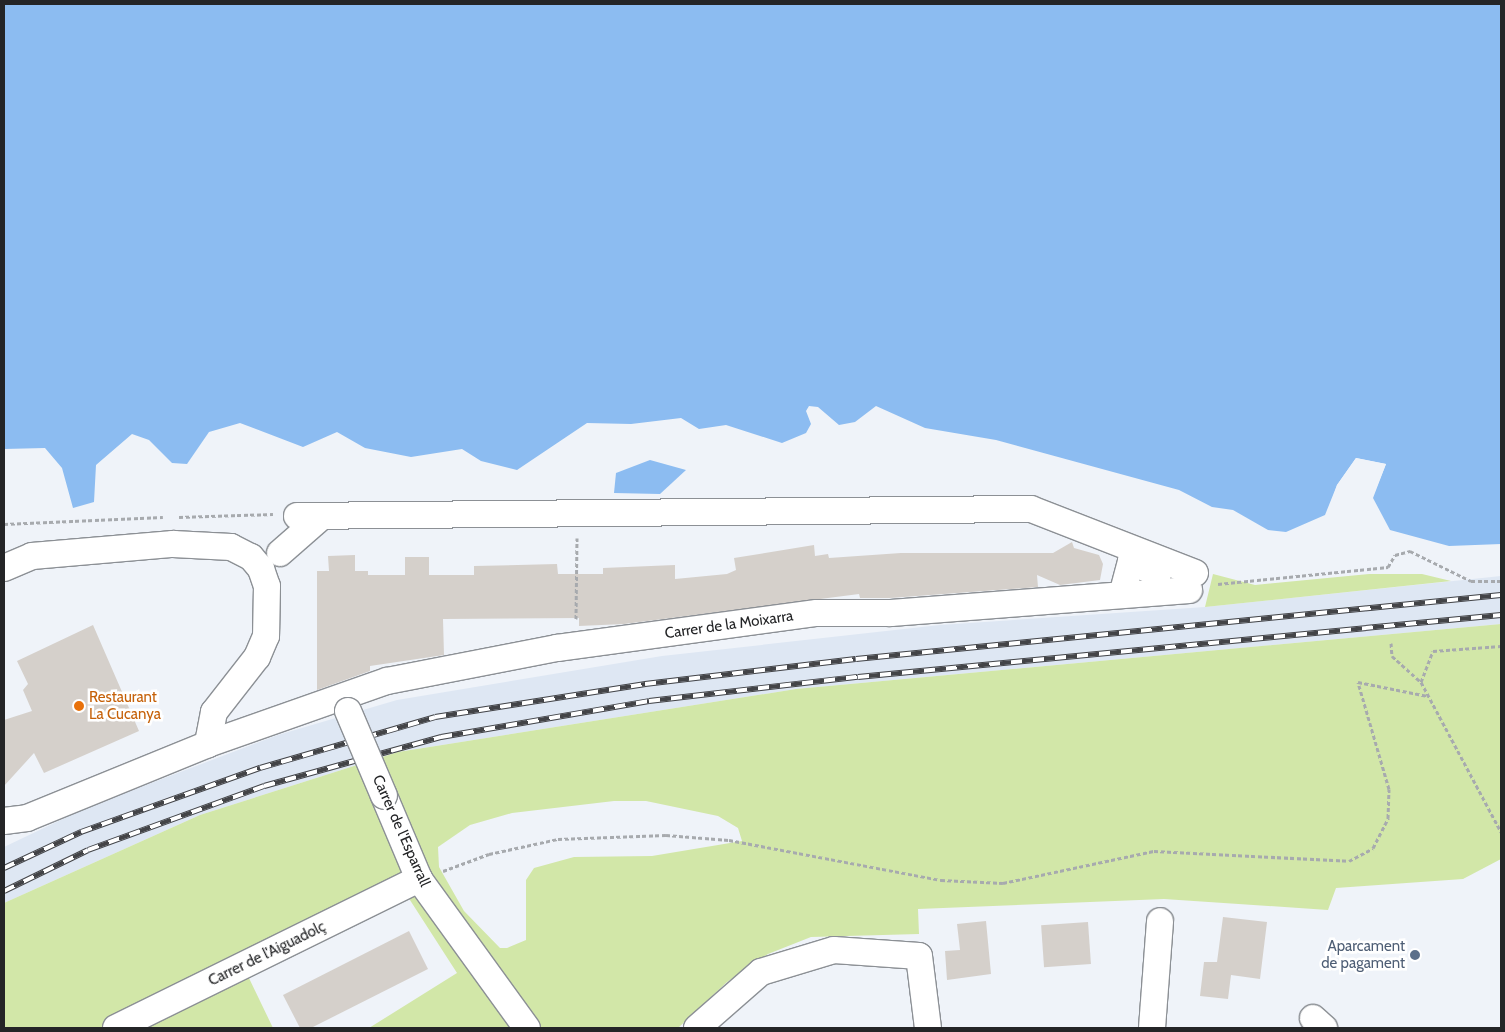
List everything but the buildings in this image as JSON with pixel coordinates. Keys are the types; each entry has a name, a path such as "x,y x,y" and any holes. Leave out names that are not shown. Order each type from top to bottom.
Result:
{"street":[{"path":"280,553 298,516 577,515 1031,509 1192,582"},
{"path":"4,568 32,556 172,544 232,547 251,557 261,569 267,586 266,636 258,657 214,712 208,744"},
{"name":"Carrer de la Moixarra","path":"4,821 27,818 208,744 345,705 387,681 557,648 817,613 891,613 1122,595 1131,561 1192,582"},
{"name":"Carrer de l'Esparrall","path":"345,705 419,879 527,1028"},
{"name":"Carrer de l'Aiguadolç","path":"116,1028 419,879"},
{"path":"1152,1028 1160,921"},
{"path":"697,1028 761,972 834,950 919,956 928,1028"}],"path":[{"path":"576,623 577,515"},
{"path":"4,524 298,516"},
{"path":"1192,582 1216,584 1388,566 1394,554 1410,551 1471,581 1501,581"},
{"path":"1391,643 1392,656 1421,682 1501,832"},
{"path":"1421,682 1433,651 1501,646"},
{"path":"419,879 489,854 558,839 666,835 729,840 941,880 1004,883 1154,851 1349,861 1373,848 1388,818 1389,789 1368,706 1358,682 1428,696"}],"shaded area":[{"path":"1501,576 1501,624 796,689 398,752 200,815 4,903 4,847 88,807 278,735 397,700 662,656 940,625 1205,607"}],"green space":[{"path":"1213,574 1255,585 1369,574 1422,574 1451,581 1205,607"},
{"path":"1501,624 1501,859 1463,879 1336,888 1328,910 1164,899 918,909 919,934 811,937 768,954 727,982 678,1028 369,1028 457,973 408,897 248,976 273,1028 4,1028 4,903 200,815 398,752 796,689","holes":["614,801 646,801 718,816 738,828 742,841 652,856 574,857 534,868 526,880 526,940 507,948 500,948 464,911 439,867 438,847 470,825 512,813"]}],"water":[{"path":"4,4 1501,4 1501,544 1449,546 1390,530 1373,498 1386,464 1356,458 1337,485 1325,515 1286,532 1268,530 1233,510 1212,507 1179,490 996,440 925,428 876,406 855,422 839,425 818,407 809,406 806,411 811,424 806,433 782,443 726,425 699,429 681,418 631,424 587,423 517,470 481,461 462,449 411,457 365,448 337,432 303,447 240,423 209,432 187,464 172,463 149,440 132,434 96,465 94,502 73,508 62,468 45,448 4,449"},
{"path":"650,460 686,470 660,494 614,493 616,473"}],"pier":[{"path":"1356,458 1386,464 1371,501 1383,466 1357,461 1339,486 1327,516 1337,485"}],"railway":[{"path":"4,868 81,832 260,768 435,717 645,684 856,659 1501,595"},
{"path":"4,891 88,850 264,786 441,737 649,701 858,677 1501,615"}],"place":[{"name":"Restaurant La Cucanya","path":"79,706"},
{"name":"Aparcament de pagament","path":"1415,955"}]}
